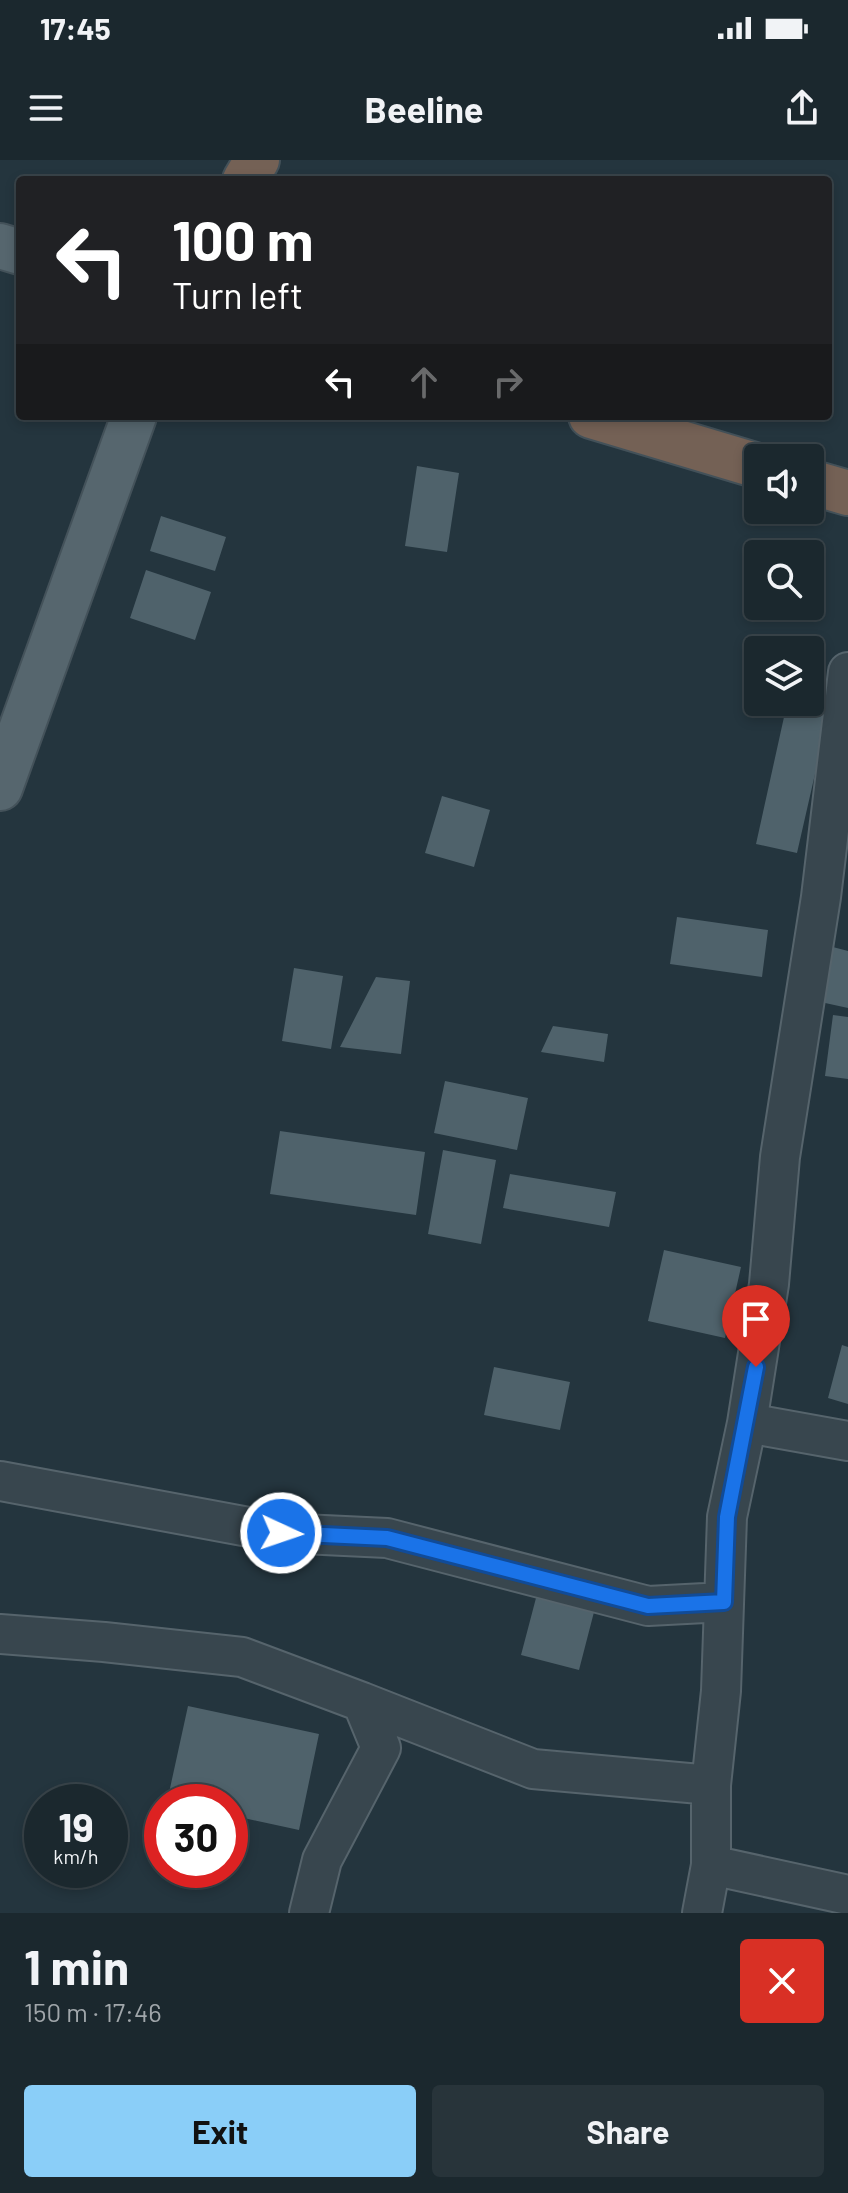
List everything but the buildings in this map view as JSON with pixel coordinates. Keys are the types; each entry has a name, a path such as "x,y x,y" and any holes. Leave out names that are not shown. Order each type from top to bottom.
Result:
{"highway":[{"path":"604,420 744,462"},
{"path":"824,486 848,493"}],"main road":[{"path":"0,788 133,420"}],"street":[{"path":"702,1913 711,1865 711,1785 721,1691 727,1517 747,1423 769,1284 780,1157 821,897 848,672"},
{"path":"747,1423 848,1441"},
{"path":"0,1481 281,1533 387,1538 648,1606 724,1602"},
{"path":"0,1634 242,1657 533,1769 711,1785"},
{"path":"309,1913 322,1860 381,1748 362,1702"},
{"path":"711,1865 848,1895"}],"route":[{"path":"281,1533 387,1538 648,1606 724,1602 727,1517 756,1367"}]}
